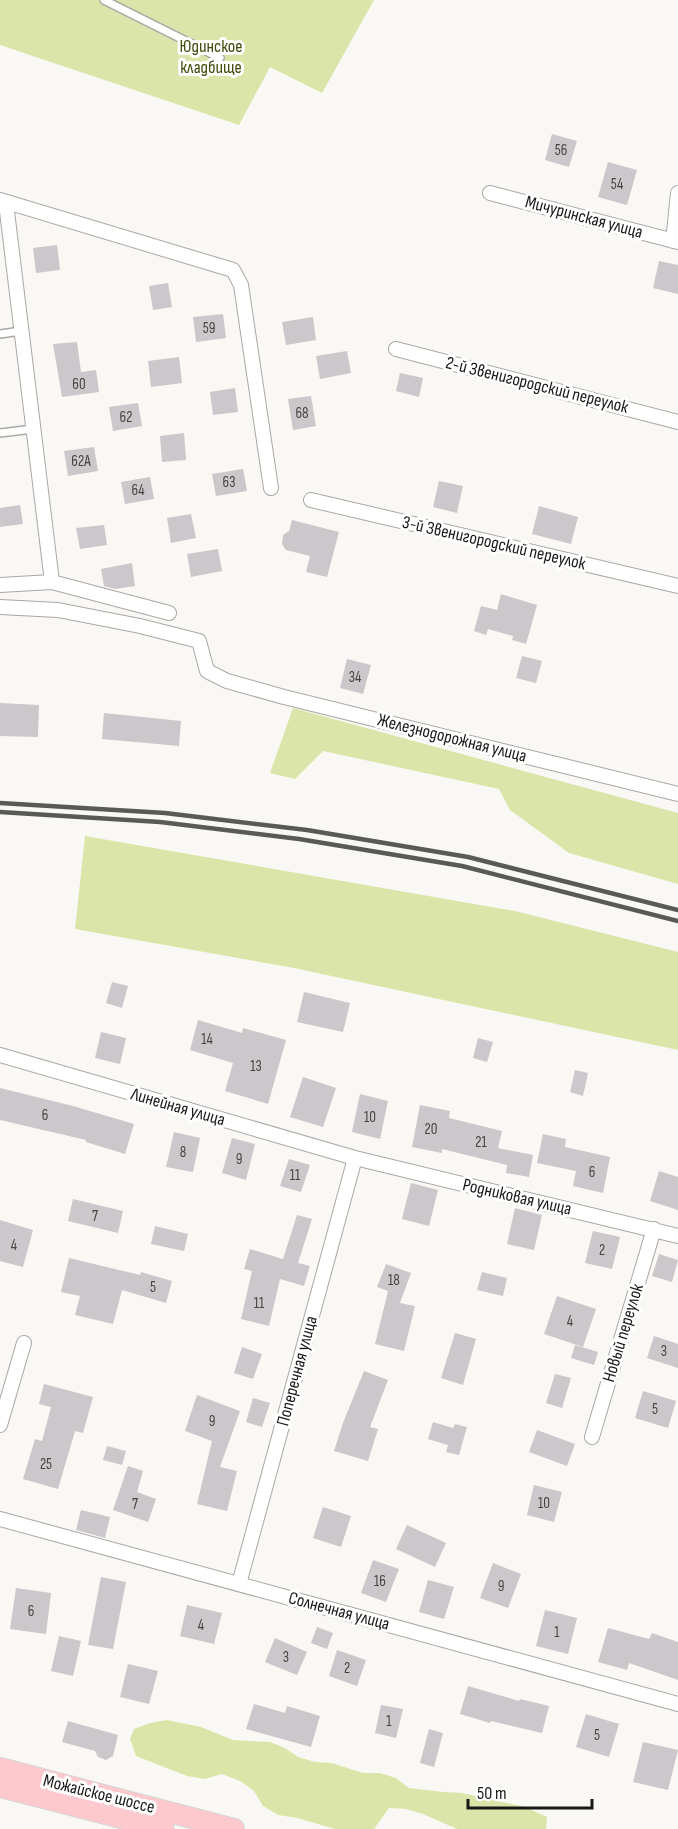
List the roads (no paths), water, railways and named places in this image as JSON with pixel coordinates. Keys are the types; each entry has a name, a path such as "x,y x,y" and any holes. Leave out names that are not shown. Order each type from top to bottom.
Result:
{"main road":[{"name":"Можайское шоссе","path":"0,1768 234,1829"},
{"name":"Можайское шоссе","path":"0,1787 142,1826 164,1829"}],"street":[{"name":"Мичуринская улица","path":"490,193 676,241"},
{"path":"676,241 678,193"},
{"path":"52,582 3,202 234,270 241,285 270,488"},
{"name":"2-й Звенигородский переулок","path":"396,349 678,422"},
{"name":"3-й Звенигородский переулок","path":"311,500 678,586"},
{"path":"0,585 52,582 169,613"},
{"name":"Железнодорожная улица","path":"0,607 58,610 140,626 199,641 207,671 227,681 678,794"},
{"name":"Линейная улица","path":"0,1055 356,1158"},
{"name":"Родниковая улица","path":"356,1158 678,1236"},
{"name":"Поперечная улица","path":"239,1584 356,1158"},
{"name":"Новый переулок","path":"592,1437 654,1229"},
{"path":"0,1425 24,1343"},
{"name":"Солнечная улица","path":"0,1519 678,1704"}],"lane":[{"path":"104,0 220,58"},
{"path":"0,334 21,331"},
{"path":"0,433 33,429"}],"railway":[{"path":"0,803 165,813 307,830 468,857 678,910"},
{"path":"0,812 160,822 299,839 462,866 678,921"}],"park label":[{"name":"Юдинское кладбище","path":"211,56"}]}
